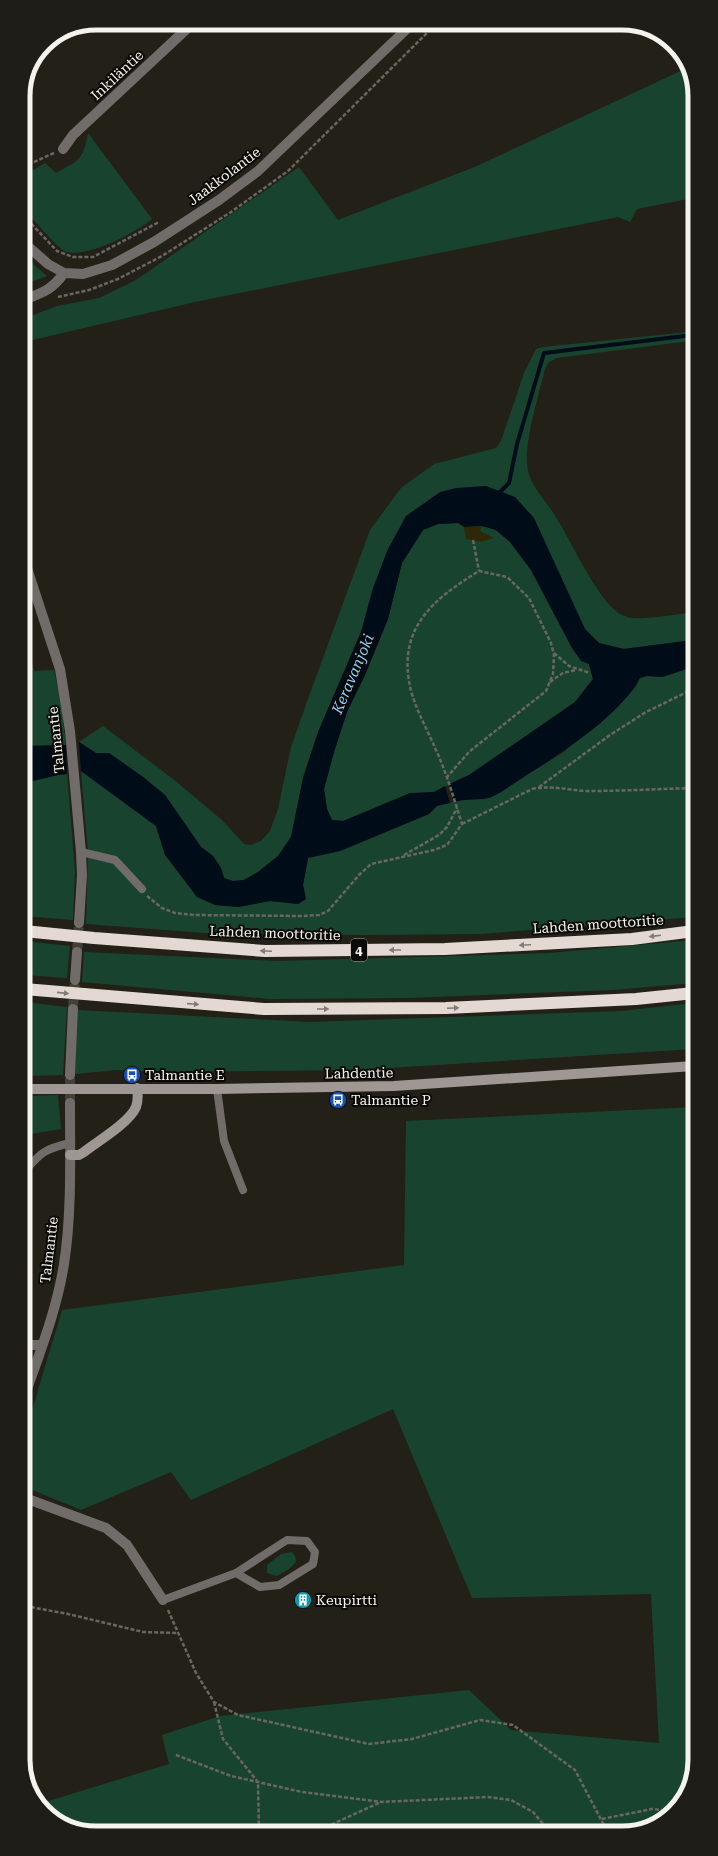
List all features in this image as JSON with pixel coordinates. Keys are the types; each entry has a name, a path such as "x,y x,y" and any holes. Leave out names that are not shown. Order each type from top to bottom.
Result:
{"highway":[{"name":"Lahden moottoritie","path":"30,932 265,951 445,949 632,938 688,932"},
{"path":"30,990 264,1009 446,1008 636,999 688,995"}],"main road":[{"name":"Lahdentie","path":"30,1089 217,1089 394,1086 688,1066"},
{"path":"70,1154 79,1154 84,1152 125,1121 136,1108 138,1100 137,1088"}],"street":[{"name":"Inkiläntie","path":"63,149 73,135 186,30"},
{"name":"Jaakkolantie","path":"30,248 48,264 64,272 83,274 112,265 154,242 219,200 258,171 405,30"},
{"path":"30,297 45,292 56,284 64,272"},
{"name":"Talmantie","path":"30,577 60,669 70,731 81,852 82,875 79,923"},
{"path":"75,980 77,952"},
{"path":"70,1075 73,1009"},
{"name":"Talmantie","path":"30,1380 55,1307 64,1264 70,1154 70,1103"},
{"path":"30,1345 42,1345"},
{"path":"30,1500 106,1528 127,1545 164,1600"}],"lane":[{"path":"81,852 115,860 142,889"},
{"path":"217,1089 224,1142 243,1190"},
{"path":"30,1165 39,1154 51,1147 70,1143"},
{"path":"164,1600 236,1573 287,1540 306,1541 315,1552 313,1564 279,1584 260,1587 236,1573"}],"path":[{"path":"30,163 63,149"},
{"path":"30,222 57,251 73,257 93,257 159,222"},
{"path":"473,540 479,571"},
{"path":"447,777 470,751 546,691 553,674 554,653 551,643 529,598 507,577 479,571 454,586 429,607 414,635 408,654 407,670 412,692 447,777 462,824"},
{"path":"554,653 569,666 577,670 590,673"},
{"path":"550,682 563,673 577,670"},
{"path":"142,889 150,900 162,908 175,913 194,915 318,915 328,911 359,875 371,864 434,850 447,845 462,824 537,788 610,735 646,712 688,691"},
{"path":"537,788 566,787 584,791 688,788"},
{"path":"403,856 439,835 447,827 457,808"},
{"path":"164,1600 196,1673 214,1702 224,1739 258,1782 259,1826"},
{"path":"30,1607 68,1614 143,1632 179,1633"},
{"path":"214,1702 238,1715 369,1744 412,1739 480,1720 513,1726 575,1770 605,1826"},
{"path":"176,1755 231,1776 302,1792 381,1802 488,1797 511,1800 533,1812 544,1826"},
{"path":"328,1826 381,1802"},
{"path":"602,1819 652,1809 664,1810"}],"green space":[{"path":"683,70 685,75 688,96 688,199 637,209 630,222 618,217 195,302 30,341 30,316 57,306 99,298 136,280 299,167 338,220 477,166"},
{"path":"88,133 152,219 135,231 110,243 84,252 73,253 61,249 30,216 30,172 45,163 56,173 75,162 82,154"},
{"path":"30,261 47,276 30,282"},
{"path":"688,332 688,341 557,358 549,362 545,369 533,417 528,443 527,464 528,472 534,486 556,517 588,575 608,604 619,613 633,618 659,617 688,613 688,641 625,649 599,643 585,629 561,579 486,486 388,549 373,589 361,632 318,732 303,778 291,837 278,856 258,872 244,880 233,881 224,878 221,868 213,856 201,847 165,795 109,753 96,753 79,742 103,726 173,779 222,820 244,844 251,845 261,841 270,831 278,809 291,747 370,530 401,488 434,464 496,448 501,441 524,373 536,349 543,347"},
{"path":"458,523 482,526 496,530 510,542 531,570 572,648 589,664 593,679 575,702 469,775 434,792 425,793 343,821 332,820 327,809 324,789 334,752 347,712 365,675 388,619 402,563 423,530 438,524"},
{"path":"30,654 34,671 54,670 60,696 66,745 30,746"},
{"path":"688,669 688,917 481,934 363,935 205,933 86,924 88,852 81,771 156,826 165,855 215,905 238,907 270,901 298,904 306,899 303,885 308,858 340,851 429,814 437,806 464,799 490,798 564,752 635,688 640,678 647,676 662,677"},
{"path":"67,774 75,871 73,920 30,916 30,782"},
{"path":"688,941 688,984 613,990 408,998 270,999 82,982 84,952 278,961 549,953"},
{"path":"30,942 70,946 67,978 30,975"},
{"path":"30,1003 67,1007 63,1075 30,1076"},
{"path":"688,1004 688,1049 356,1070 164,1072 116,1070 75,1074 78,1010 310,1022 621,1011"},
{"path":"58,1095 61,1129 30,1134 30,1096"},
{"path":"688,1107 688,1760 685,1781 669,1807 655,1817 643,1823 622,1826 91,1826 75,1823 63,1817 49,1807 45,1802 169,1764 162,1735 220,1716 469,1690 511,1730 659,1743 651,1594 472,1598 393,1409 191,1500 171,1472 81,1510 30,1489 30,1413 62,1310 404,1265 406,1121"},
{"path":"292,1552 295,1556 296,1562 289,1569 277,1576 267,1573 267,1565 281,1554"}],"sand":[{"path":"482,526 480,531 494,538 481,542 466,539 464,527"}],"water":[{"name":"Keravanjoki","path":"486,486 515,497 534,518 585,629 599,643 623,649 688,641 688,669 662,677 647,676 640,678 619,706 588,733 555,757 491,797 455,802 449,784 469,775 575,702 593,679 589,664 581,661 572,648 531,570 510,542 496,530 482,526 464,527 458,523 438,524 423,530 402,563 388,619 365,675 347,712 324,789 327,809 332,820 343,821 410,793 434,792 445,786 450,803 437,806 429,814 340,851 308,858 303,885 306,899 298,904 270,901 238,907 215,905 197,897 165,855 156,826 81,771 79,742 96,753 109,753 165,795 201,847 213,856 221,868 224,878 233,881 244,880 258,872 278,856 291,837 303,778 318,732 361,632 373,588 388,549 406,516 440,492 456,488"},
{"path":"66,745 67,774 30,782 30,746"}],"waterway":[{"path":"497,495 509,483 517,444 544,353 688,336"}],"tunnel":[{"path":"77,952 79,923"},
{"path":"73,1009 75,980"},
{"path":"70,1075 70,1103"}],"place":[{"name":"Talmantie E","path":"132,1075"},
{"name":"Talmantie P","path":"338,1100"},
{"name":"Keupirtti","path":"303,1600"}]}
